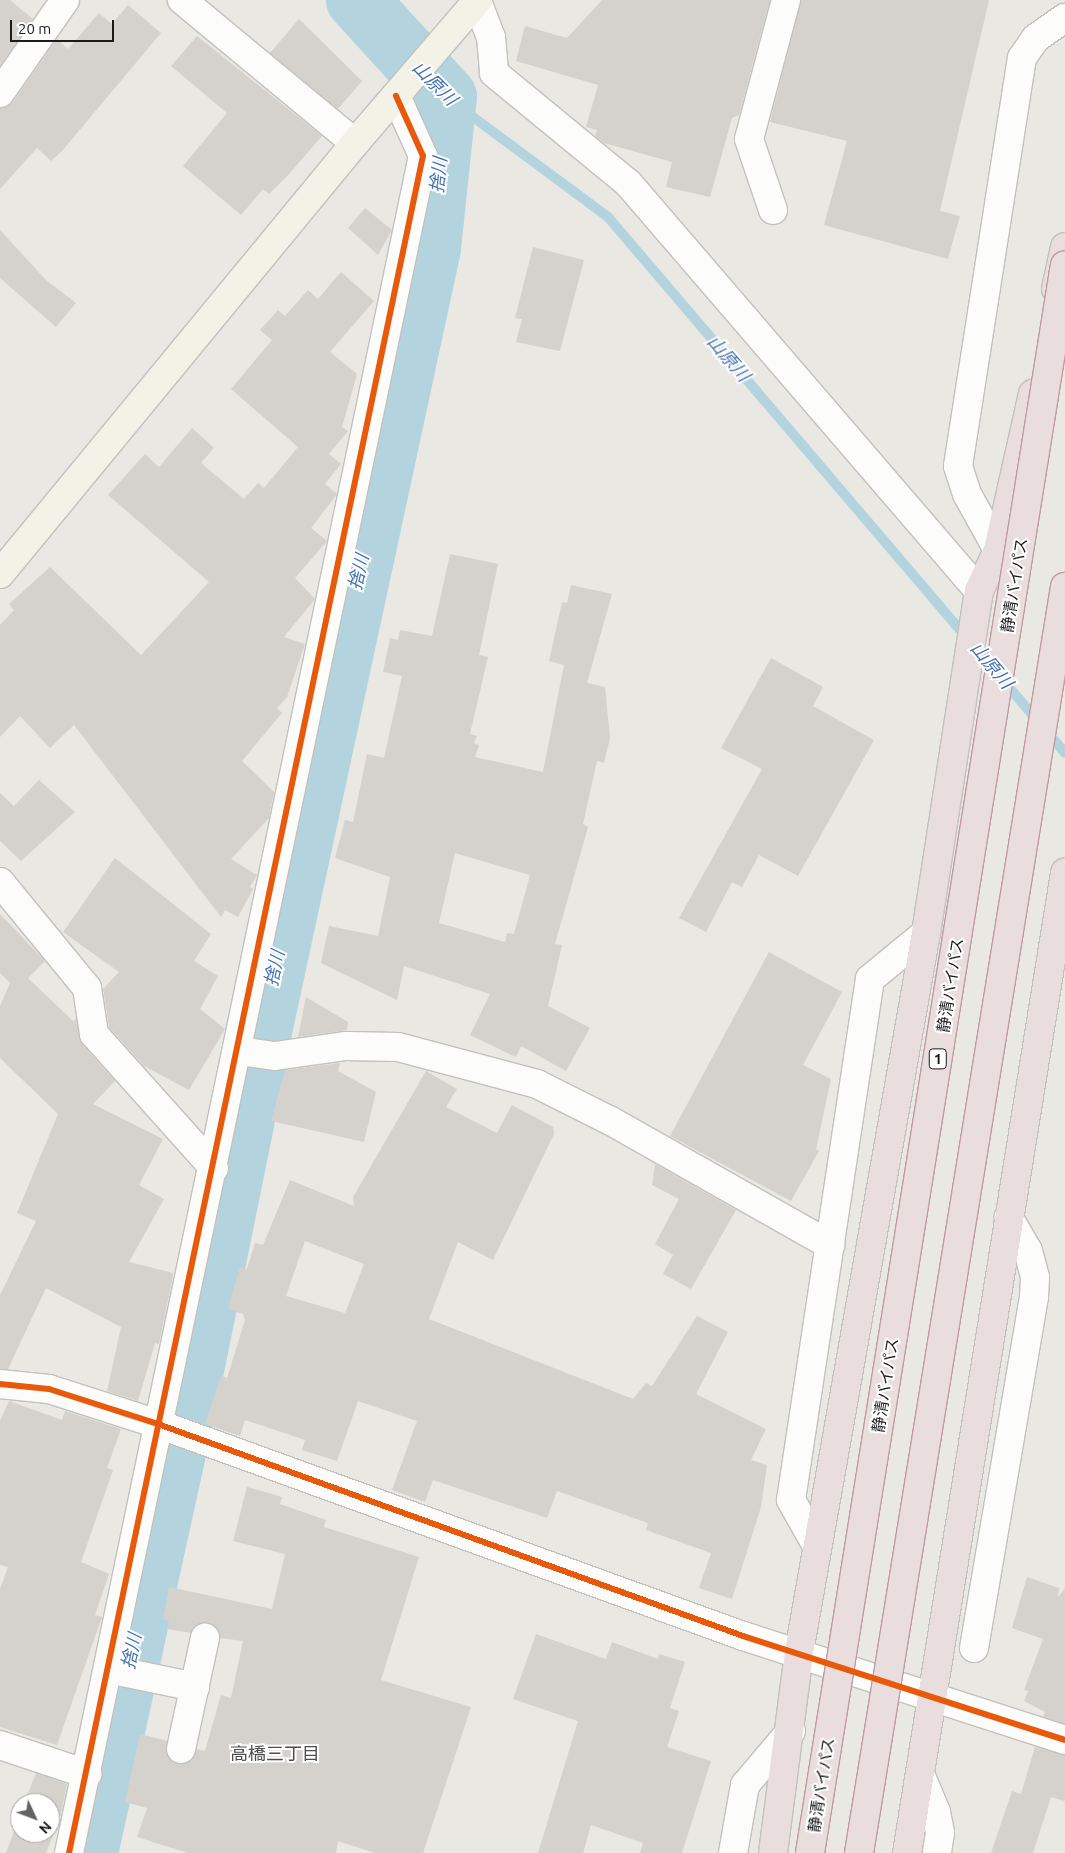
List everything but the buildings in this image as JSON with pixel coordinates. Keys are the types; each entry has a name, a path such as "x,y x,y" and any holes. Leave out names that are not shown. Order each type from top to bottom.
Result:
{"highway":[{"path":"773,1853 791,1731 800,1652 817,1546 926,934 979,591 998,550 1065,247"},
{"name":"静清バイパス","path":"810,1853 1065,265"},
{"path":"859,1853 1065,587"},
{"path":"907,1853 1008,1217 1065,873"}],"street":[{"path":"0,93 65,0"},
{"path":"182,0 355,142"},
{"path":"774,210 749,138 786,0"},
{"path":"0,574 355,142 478,1 491,37 494,73 628,183 979,591"},
{"path":"998,550 967,494 958,466 1022,58 1036,38 1065,18"},
{"path":"69,1853 87,1774 158,1424 240,1051 423,156 399,92"},
{"path":"0,882 87,988 94,1034 214,1168"},
{"path":"817,1546 791,1500 870,979 926,934"},
{"path":"240,1051 275,1056 346,1046 398,1047 537,1084 611,1121 830,1245"},
{"path":"974,1648 1035,1277 1028,1251 1008,1217"},
{"path":"0,1384 49,1389 158,1424 743,1636 800,1652 1065,1740"},
{"path":"949,1593 994,1530"},
{"path":"181,1749 205,1638"},
{"path":"108,1669 195,1687"},
{"path":"733,1853 745,1784 791,1731"},
{"path":"0,1746 87,1774"},
{"path":"920,1774 936,1812 940,1833 937,1853"}],"waterway":[{"name":"捨川","path":"258,1045 430,248 446,97 357,0"},
{"name":"山原川","path":"446,97 608,217 1065,753"},
{"name":"捨川","path":"184,1414 255,1064"},
{"name":"捨川","path":"87,1853 176,1448"}],"cycle path":[{"path":"69,1853 423,156 396,96"},
{"path":"0,1384 49,1389 158,1424 743,1636 1065,1740"}],"district":[{"name":"高橋三丁目","path":"275,1753"}]}
